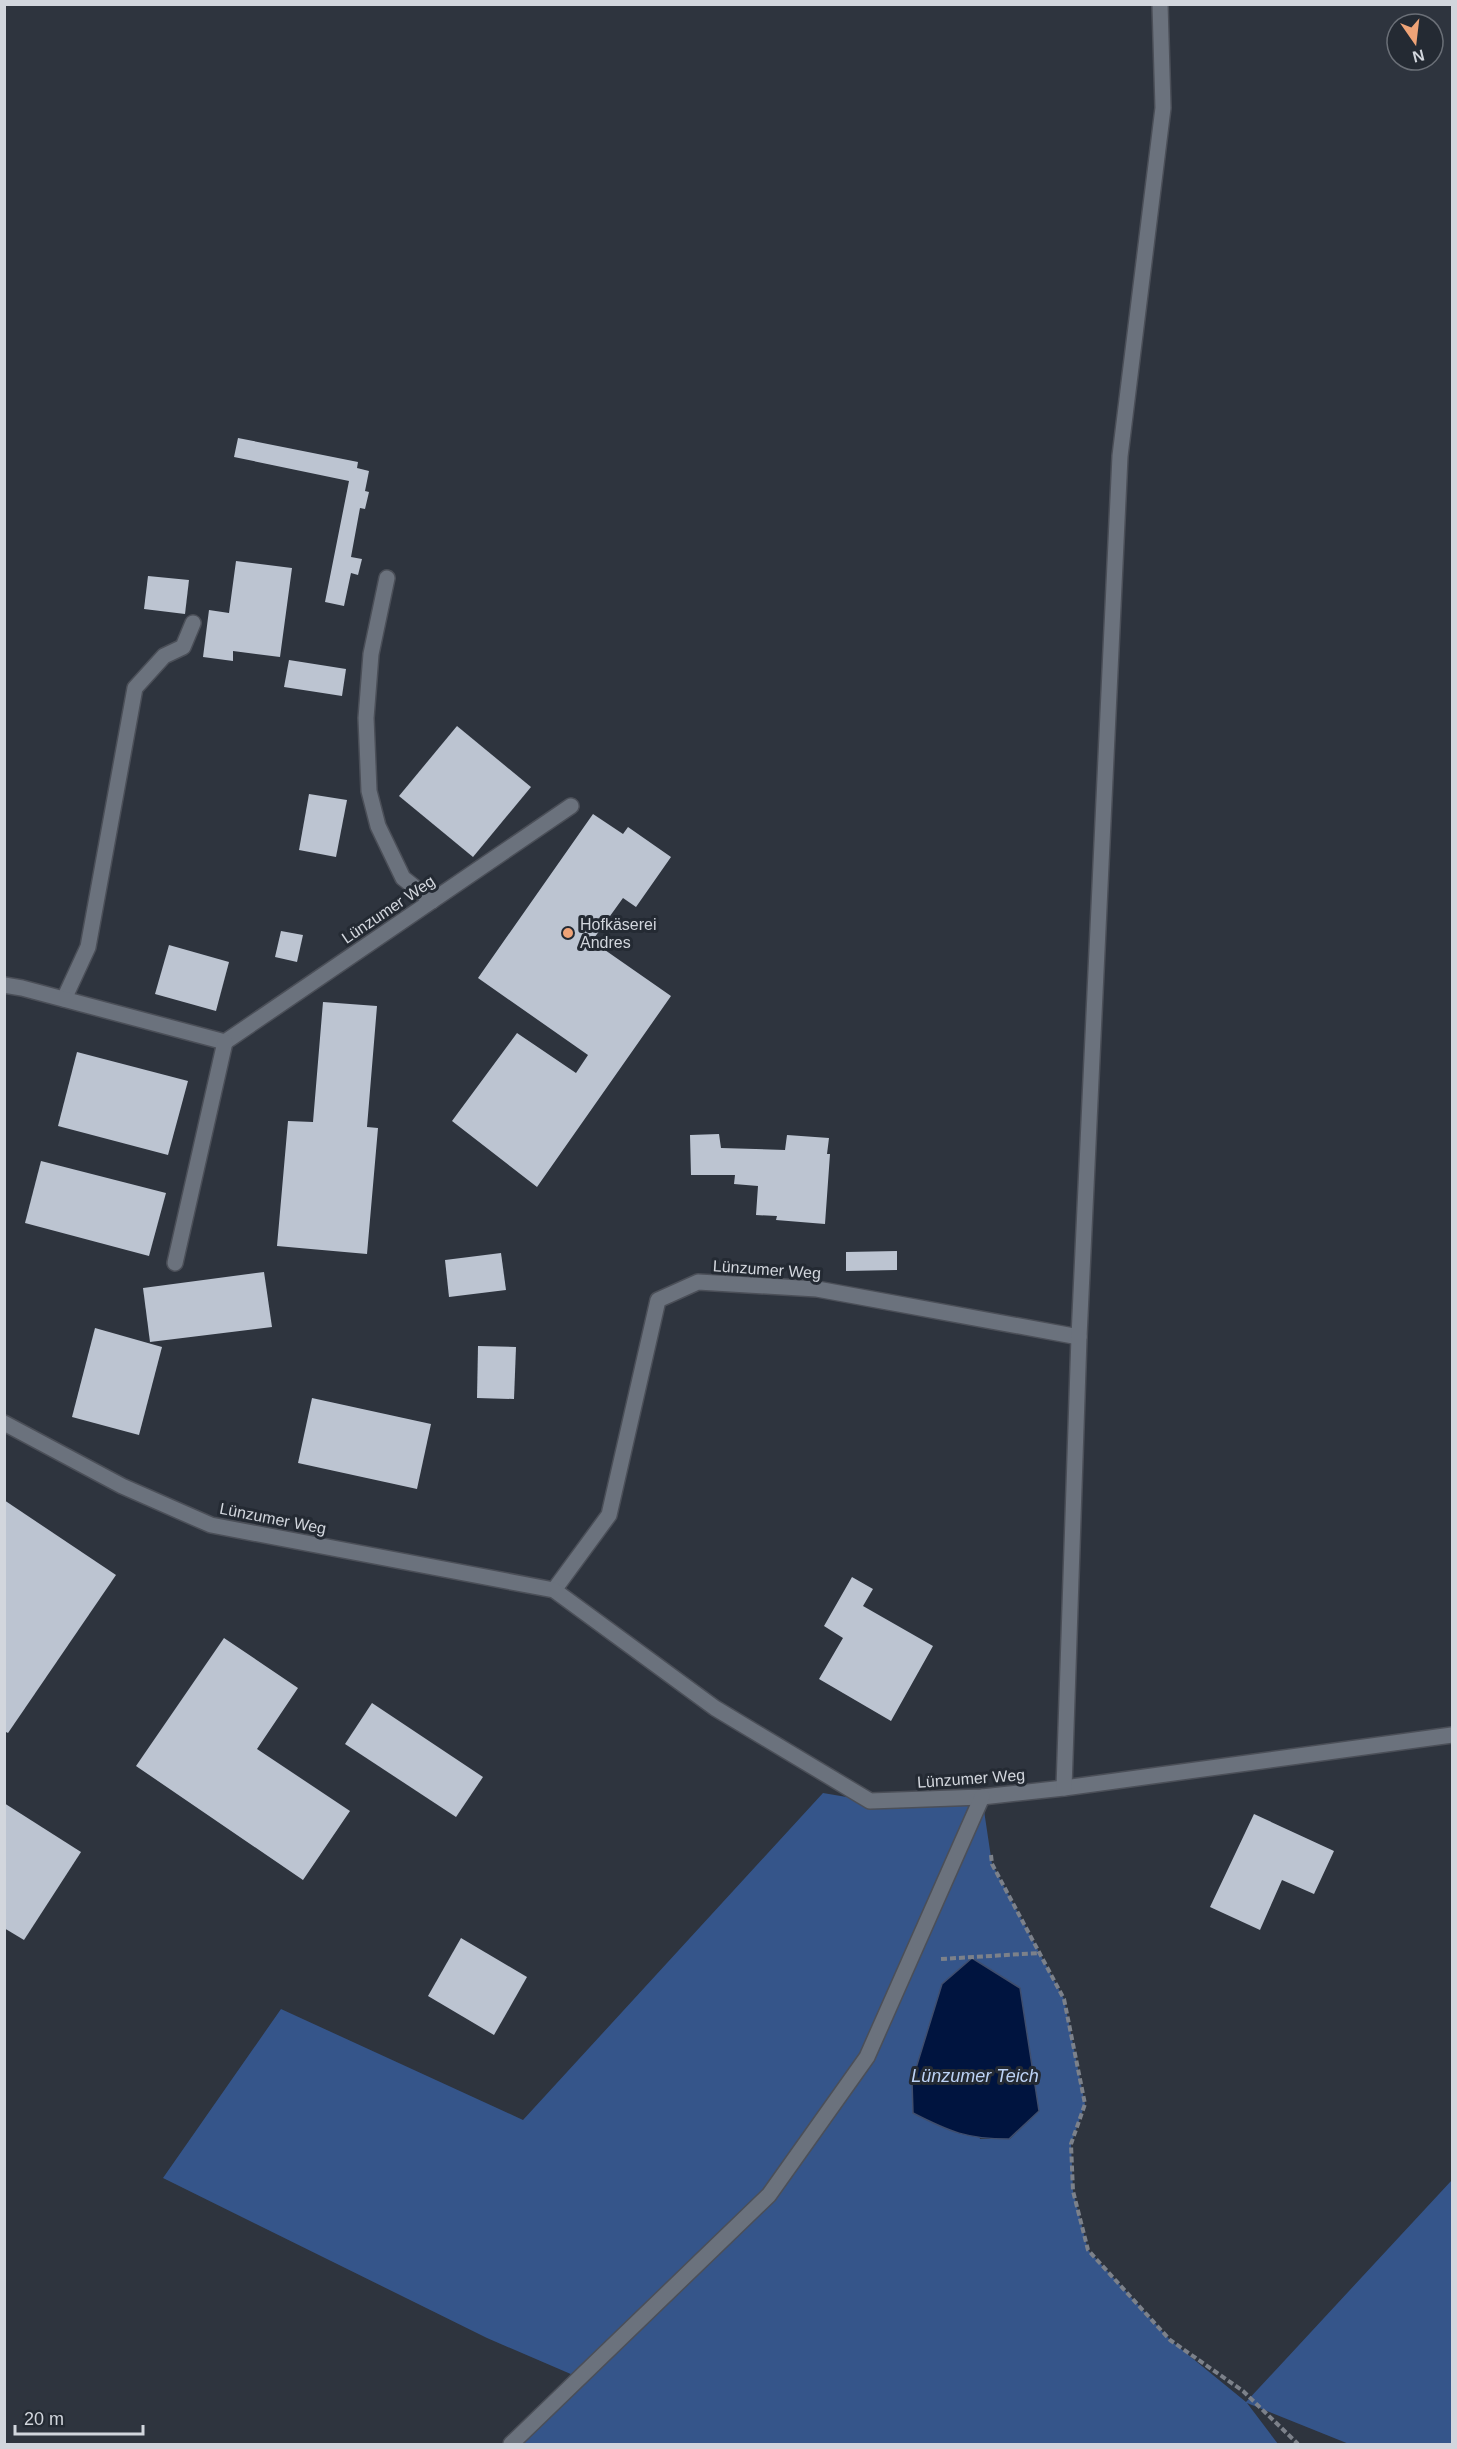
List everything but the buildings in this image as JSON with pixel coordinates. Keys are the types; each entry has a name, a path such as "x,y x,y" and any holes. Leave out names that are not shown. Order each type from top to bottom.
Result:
{"street":[{"path":"1064,1788 1079,1337 1120,456 1163,108 1160,4"},
{"path":"387,578 371,654 366,718 369,791 378,826 403,878 432,901"},
{"path":"64,999 88,947 135,688 164,656 183,647 193,623"},
{"name":"Lünzumer Weg","path":"225,1042 571,806"},
{"path":"4,986 64,999 225,1042 175,1263"},
{"name":"Lünzumer Weg","path":"554,1590 609,1515 658,1300 698,1282 817,1289 1079,1337"},
{"name":"Lünzumer Weg","path":"4,1423 122,1486 211,1525 554,1590 715,1708 870,1801 982,1797 1064,1788 1452,1735"},
{"path":"512,2445 769,2195 867,2057 982,1797"}],"path":[{"path":"990,1853 992,1864 1064,1999 1085,2104 1071,2144 1073,2191 1088,2250 1170,2340 1243,2391 1298,2445"},
{"path":"909,1962 1040,1953"}],"shaded area":[{"path":"823,1793 870,1801 982,1797 992,1864 1064,1999 1085,2104 1071,2144 1073,2191 1088,2250 1170,2340 1246,2402 1452,2180 1452,2444 1349,2444 1247,2403 1278,2444 512,2444 580,2378 487,2338 163,2178 281,2009 523,2120","holes":["972,1959 1020,1988 1039,2111 1010,2139 980,2139 942,1984"]}],"water":[{"name":"Lünzumer Teich","path":"972,1958 1020,1988 1039,2111 1009,2139 970,2136 913,2113 912,2081 942,1984"}],"place":[{"name":"Hofkäserei Andres","path":"568,933"}]}
